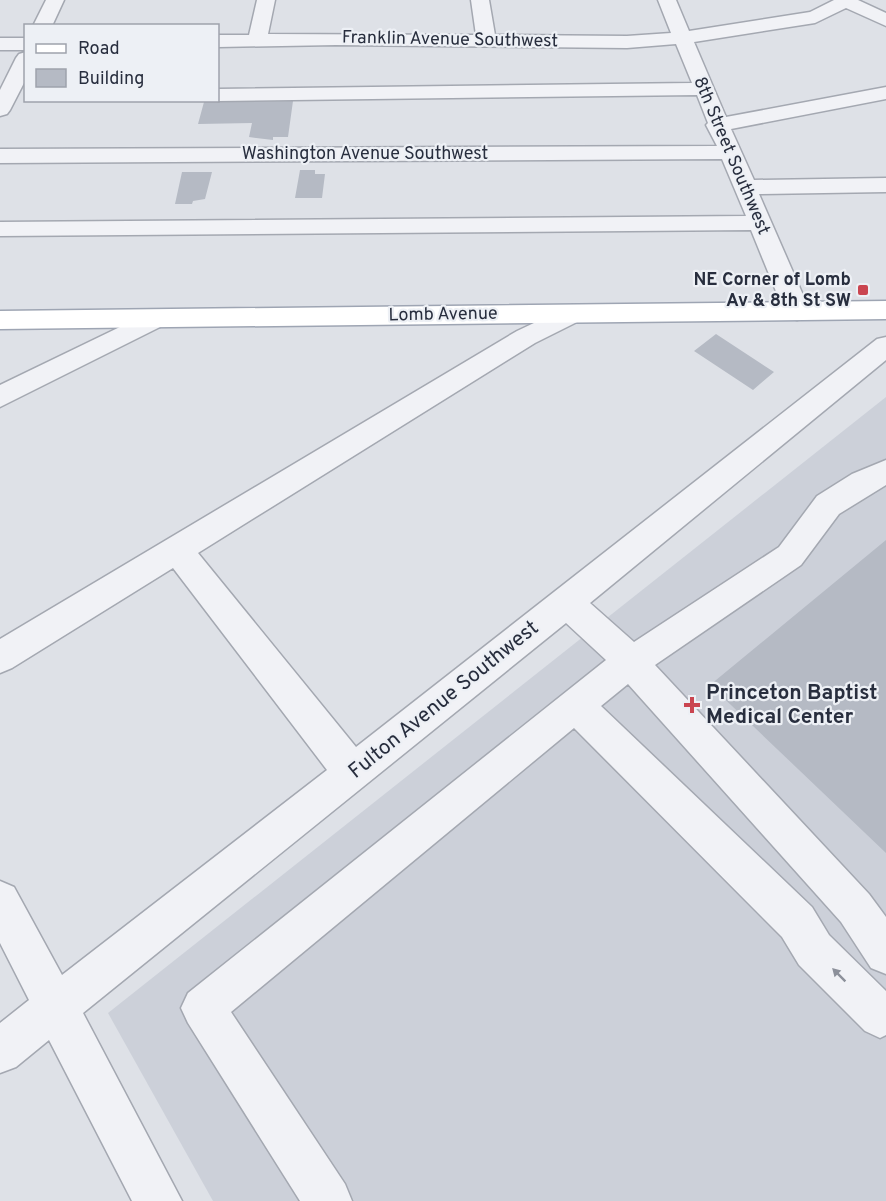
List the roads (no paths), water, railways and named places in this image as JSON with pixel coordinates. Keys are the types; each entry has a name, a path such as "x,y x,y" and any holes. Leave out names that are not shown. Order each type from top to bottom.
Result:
{"main road":[{"name":"Lomb Avenue","path":"0,320 886,310"}],"street":[{"path":"43,24 55,0"},
{"path":"257,40 266,0"},
{"path":"480,0 483,31 489,41"},
{"name":"8th Street Southwest","path":"667,0 796,311"},
{"path":"846,0 886,20"},
{"name":"Franklin Avenue Southwest","path":"219,41 336,39 627,42 683,38 815,17 846,0"},
{"path":"0,44 24,44"},
{"path":"10,102 24,64"},
{"path":"219,95 702,89"},
{"path":"717,125 886,93"},
{"name":"Washington Avenue Southwest","path":"0,156 729,152"},
{"path":"744,187 886,185"},
{"path":"0,229 759,223"},
{"path":"0,657 516,343 572,314"},
{"path":"0,397 155,319"},
{"name":"Fulton Avenue Southwest","path":"0,1051 353,773 886,346"},
{"path":"328,1201 203,1008 612,675 790,556 828,505 863,482 886,472"},
{"path":"177,550 353,773"},
{"path":"566,602 633,663 644,678 855,908 886,952"},
{"path":"575,705 797,922 814,950 880,1016"},
{"path":"0,901 158,1201"}],"place":[{"name":"NE Corner of Lomb Av & 8th St SW","path":"863,290"},
{"name":"Princeton Baptist Medical Center","path":"692,705"}]}
